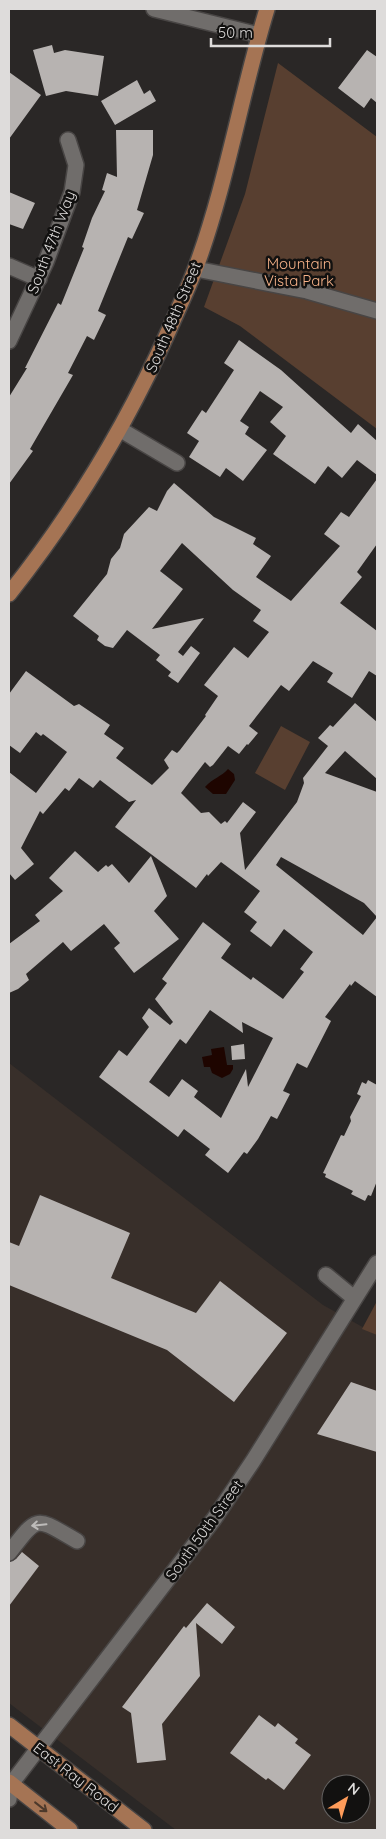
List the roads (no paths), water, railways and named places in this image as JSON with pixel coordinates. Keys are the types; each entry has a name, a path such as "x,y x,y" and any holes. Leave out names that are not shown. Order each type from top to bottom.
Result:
{"main road":[{"name":"South 48th Street","path":"9,594 59,529 121,430 144,386 196,269 213,214 267,9"},
{"name":"East Ray Road","path":"9,1725 144,1830"},
{"path":"9,1787 70,1830"}],"street":[{"path":"154,9 259,35"},
{"name":"South 47th Way","path":"9,341 38,279 72,192 76,165 68,140"},
{"path":"9,266 38,279"},
{"path":"196,269 307,291 377,312"},
{"path":"121,430 177,463"},
{"name":"South 50th Street","path":"9,1787 214,1519 253,1461 377,1263"},
{"path":"326,1275 354,1298"},
{"path":"9,1553 28,1527 34,1524 47,1524 77,1541"}],"park label":[{"name":"Mountain Vista Park","path":"299,272"}]}
